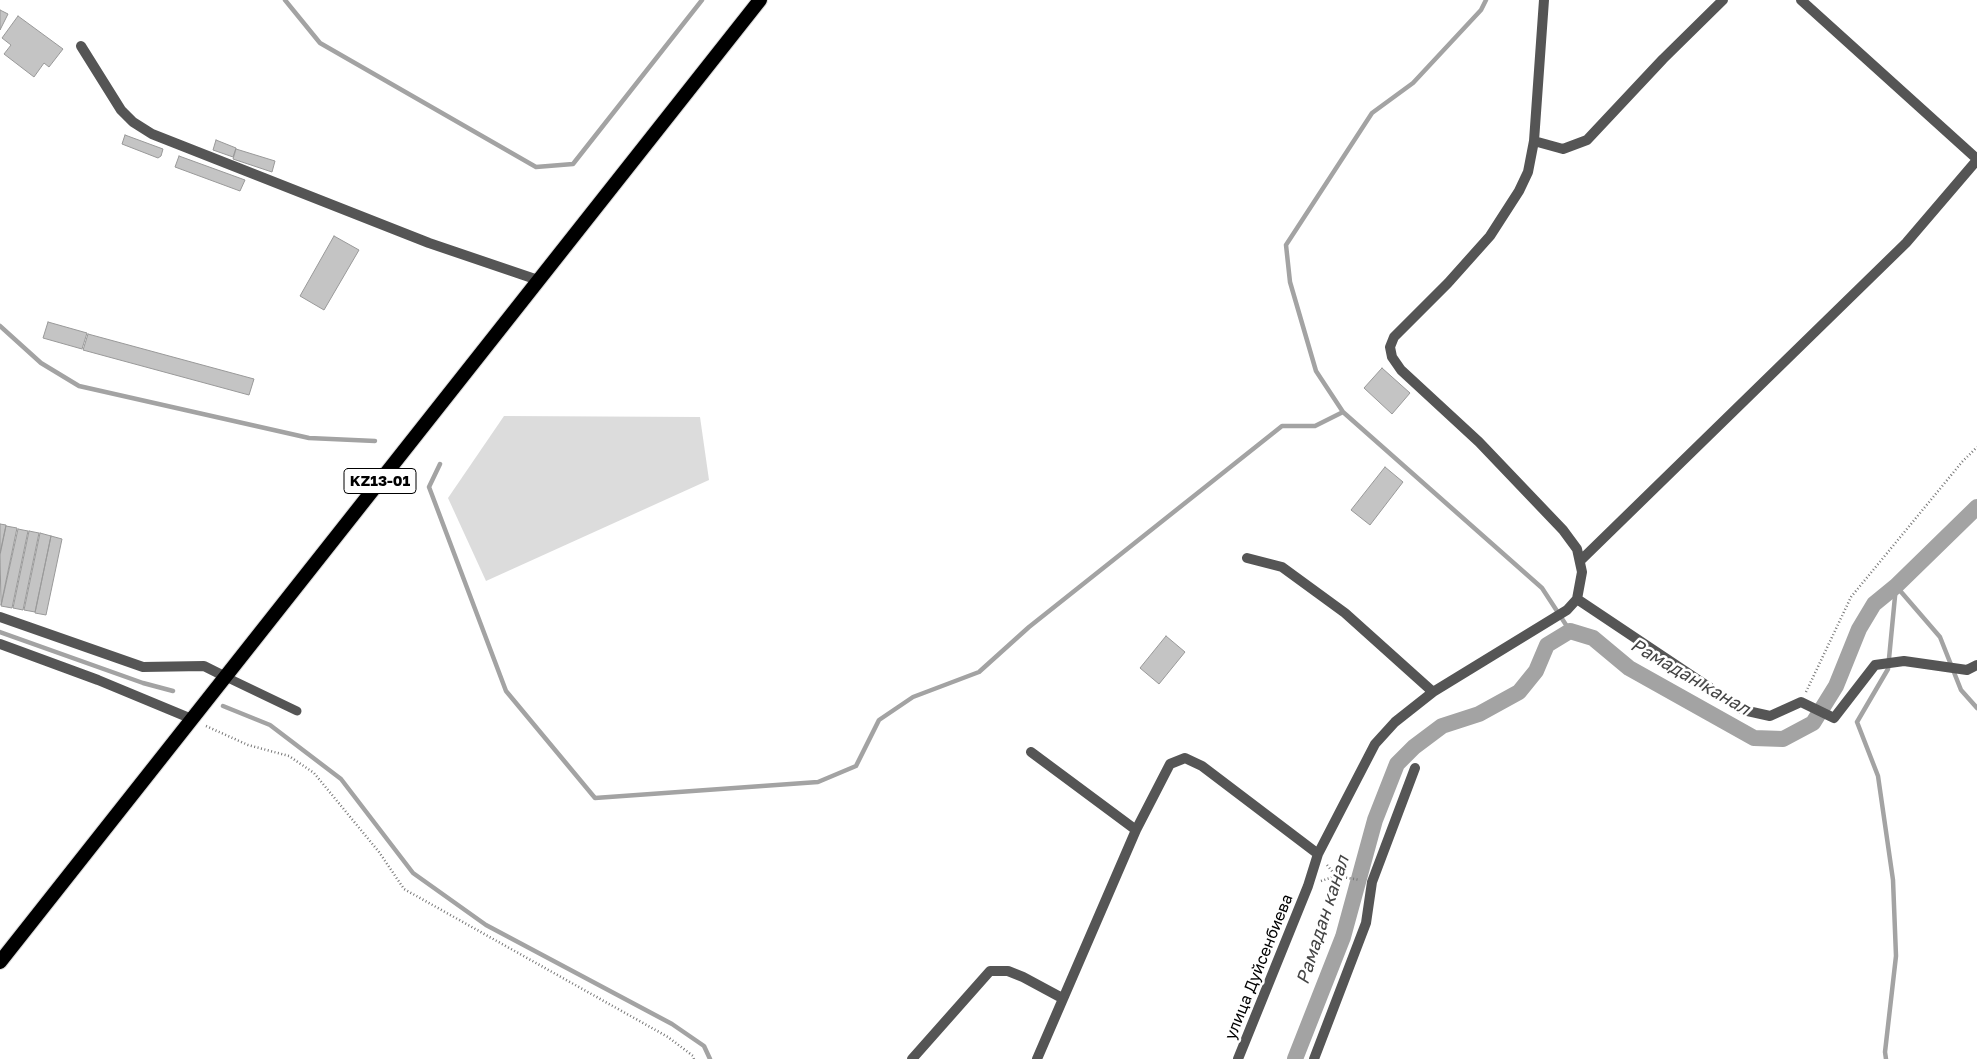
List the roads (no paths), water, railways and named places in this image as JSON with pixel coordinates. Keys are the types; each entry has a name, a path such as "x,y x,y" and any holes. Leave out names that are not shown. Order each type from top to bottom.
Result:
{"highway":[{"name":"KZ13-01","path":"0,962 760,0"}],"street":[{"path":"1544,0 1534,141 1528,172 1519,191 1490,236 1448,283 1394,337 1390,347 1392,358 1401,370 1479,442 1563,530 1576,549 1580,561 1582,572 1577,599 1744,710 1770,716 1801,702 1834,718 1875,665 1904,661 1967,670 1977,665"},
{"path":"1534,141 1563,149 1587,140 1663,59 1724,0"},
{"path":"1580,561 1906,243 1977,160 1800,0"},
{"path":"81,46 121,110 133,122 152,134 429,243 538,280"},
{"path":"1247,558 1282,567 1345,613 1433,692"},
{"name":"улица Дуйсенбиева","path":"1238,1059 1308,886 1318,854 1375,744 1395,722 1433,692 1567,610 1577,599"},
{"path":"0,617 143,667 204,666 226,677"},
{"path":"0,644 98,680 192,719"},
{"path":"1031,752 1136,830"},
{"path":"1037,1059 1136,830 1170,764 1185,758 1202,766 1318,854"},
{"path":"1314,1059 1366,923 1372,882 1415,768"},
{"path":"912,1059 990,971 1008,971 1062,998"}],"lane":[{"path":"226,677 297,711"}],"waterway":[{"path":"285,0 320,43 536,167 573,164 702,0"},
{"path":"1486,0 1481,10 1413,83 1372,113 1286,245 1290,282 1316,371 1343,412 1542,588 1570,631"},
{"path":"0,326 41,363 79,386 309,438 375,441"},
{"path":"440,464 429,487 506,691 595,798 818,782 856,766 879,720 913,697 979,672 1029,627 1282,426 1315,426 1343,412"},
{"name":"Рамадан канал","path":"1295,1059 1343,937 1375,820 1397,764 1414,747 1442,726 1479,714 1519,692 1536,671 1547,645 1570,631 1593,638 1629,668 1754,738 1783,739 1813,723 1836,686 1859,629 1874,604 1896,586 1977,507"},
{"path":"1896,586 1940,637 1961,690 1977,708"},
{"path":"1886,1059 1885,1052 1896,956 1893,880 1878,776 1857,722 1888,669 1896,586"},
{"path":"0,632 143,683 173,691"},
{"path":"223,706 270,725 341,779 413,873 486,925 672,1024 704,1046 710,1059"}]}
